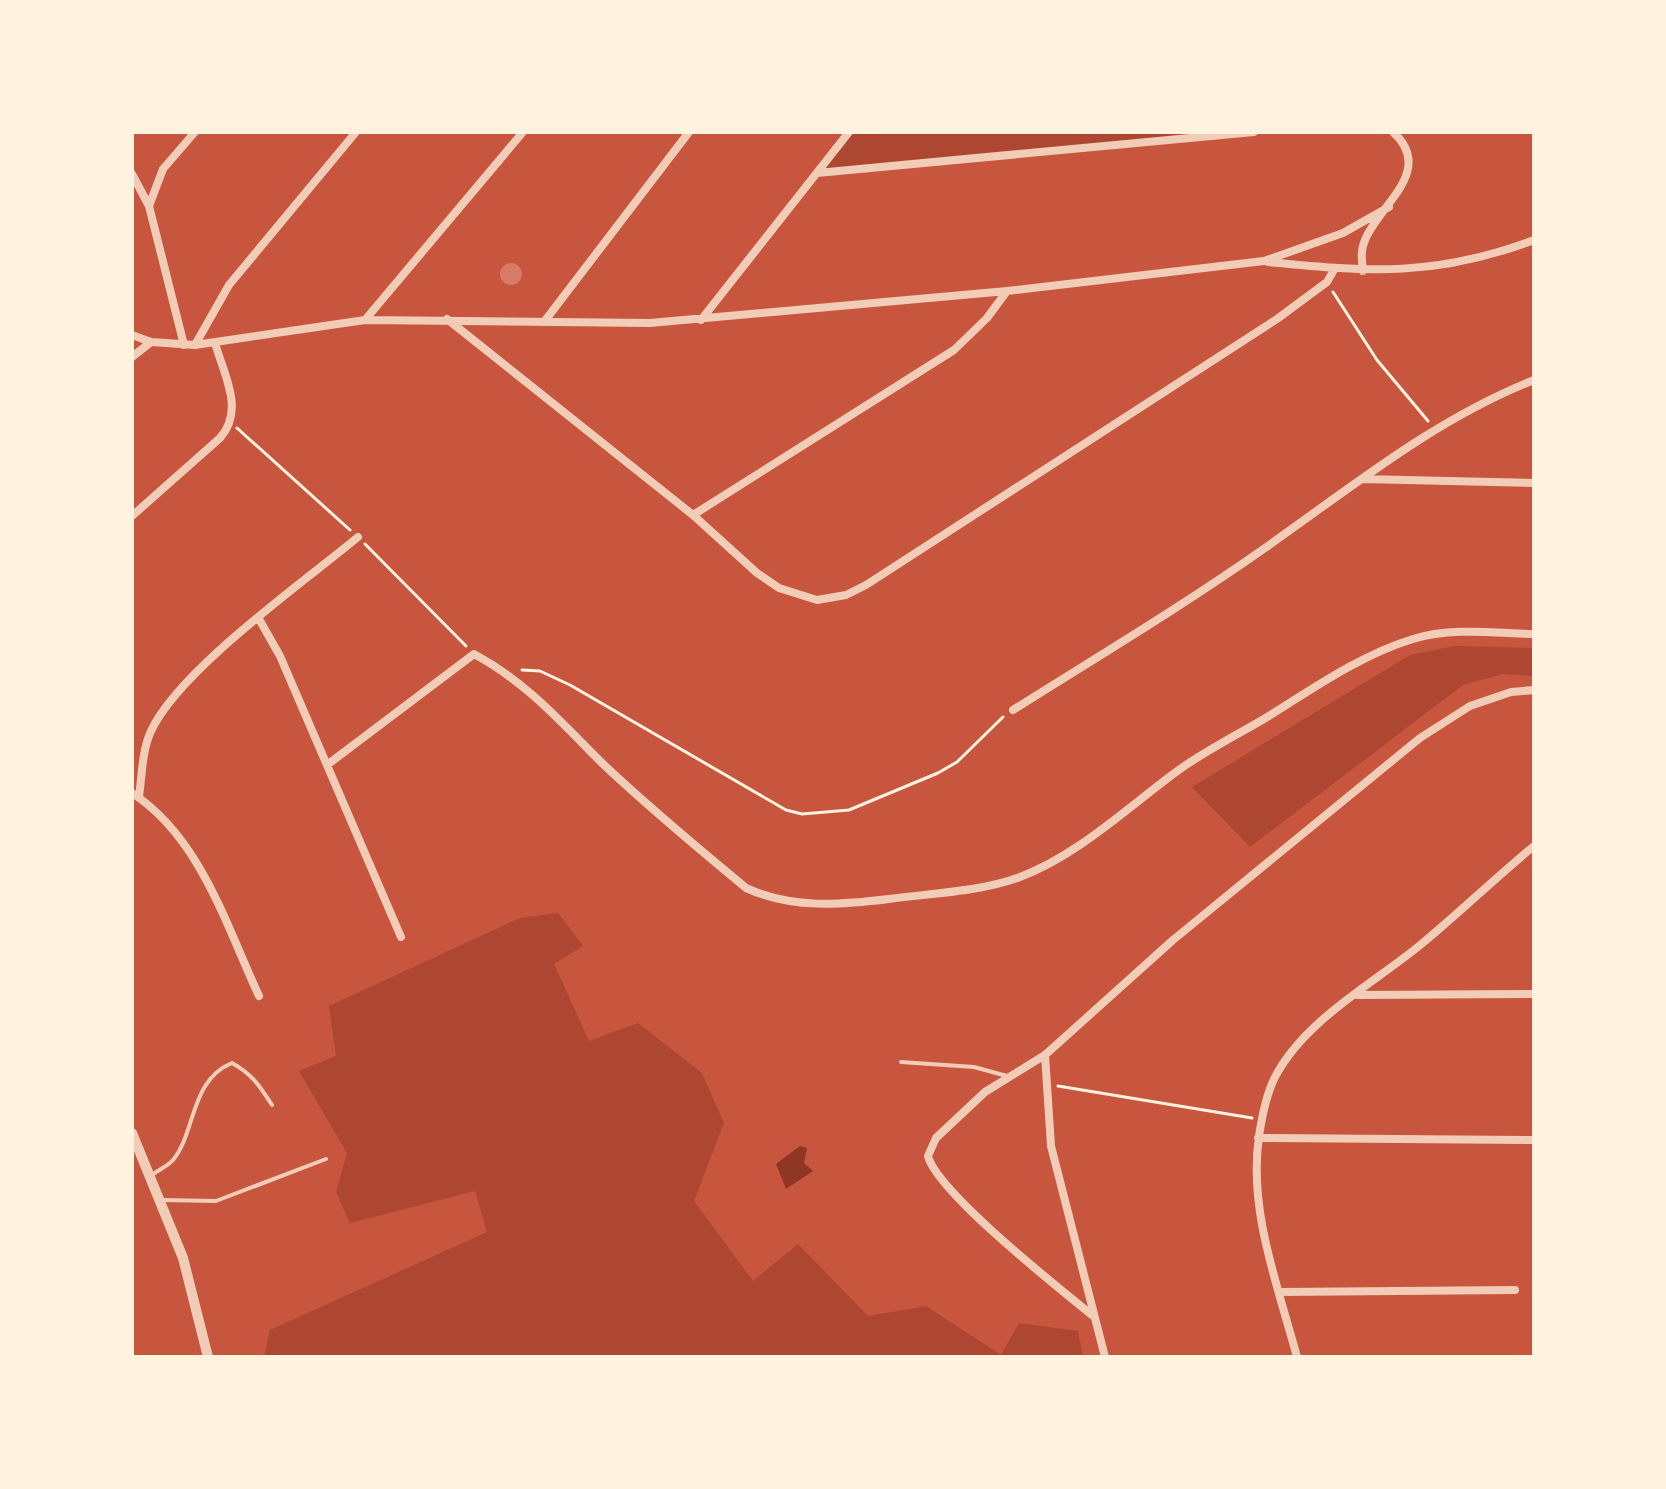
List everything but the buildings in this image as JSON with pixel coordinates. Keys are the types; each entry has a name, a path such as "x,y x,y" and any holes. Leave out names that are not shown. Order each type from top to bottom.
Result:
{"street":[{"path":"149,206 163,169 195,132"},
{"path":"195,345 229,285 356,132"},
{"path":"365,320 523,132"},
{"path":"544,322 689,132"},
{"path":"701,320 849,132"},
{"path":"817,173 1254,132"},
{"path":"1363,271 1364,241 1389,207 1408,164 1403,141 1393,132"},
{"path":"132,174 149,206 184,345"},
{"path":"1264,261 1343,233 1389,207"},
{"path":"132,335 151,342 195,345 365,320 701,320 1007,291 1264,261 1363,271 1456,265 1534,240"},
{"path":"447,319 693,515 779,588 817,600 846,595 995,504 1277,319 1327,282 1335,268"},
{"path":"693,515 954,350 987,318 1007,291"},
{"path":"132,357 151,342"},
{"path":"132,516 220,438 232,423 234,408 215,343"},
{"path":"1013,710 1263,550 1435,430 1500,393 1534,380"},
{"path":"1361,479 1534,483"},
{"path":"259,996 186,845 135,795 147,742 160,715 217,654 358,537"},
{"path":"259,619 280,656 401,937"},
{"path":"327,765 474,654 505,671 540,698 602,763 746,888 787,901 851,904 957,891 1018,878 1043,867 1108,824 1179,770 1322,684 1401,643 1447,632 1534,634"},
{"path":"1093,1316 979,1218 930,1164 929,1152 936,1138 985,1092 1045,1055 1173,940 1420,738 1470,706 1511,692 1534,690"},
{"path":"1297,1357 1259,1200 1258,1138 1275,1076 1296,1047 1534,846"},
{"path":"1357,995 1534,994"},
{"path":"1045,1055 1051,1146 1105,1357"},
{"path":"132,1133 183,1258 208,1357"},
{"path":"1258,1138 1534,1140"},
{"path":"1280,1292 1515,1290"}],"lane":[{"path":"901,1062 974,1067 1009,1077"},
{"path":"150,1176 174,1159 198,1100 218,1068 232,1063 244,1070 257,1080 272,1105"},
{"path":"159,1200 216,1201 326,1159"}],"path":[{"path":"1327,282 1377,360 1435,430"},
{"path":"505,671 540,671 558,678 786,810 802,814 849,810 938,773 957,762 997,720 1013,710"},
{"path":"1046,1084 1262,1120"}],"shaded area":[{"path":"849,132 1254,132 817,173"},
{"path":"1454,646 1534,648 1534,676 1503,674 1463,685 1250,847 1192,787 1410,655"},
{"path":"558,913 583,946 554,964 589,1041 638,1023 702,1073 724,1123 694,1201 753,1281 798,1244 868,1316 926,1306 1001,1355 1019,1323 1078,1331 1083,1357 264,1357 270,1330 487,1232 475,1191 350,1223 336,1192 347,1153 299,1071 336,1056 329,1006 520,918"},
{"path":"800,1146 807,1148 804,1163 813,1171 786,1189 776,1164"}]}
